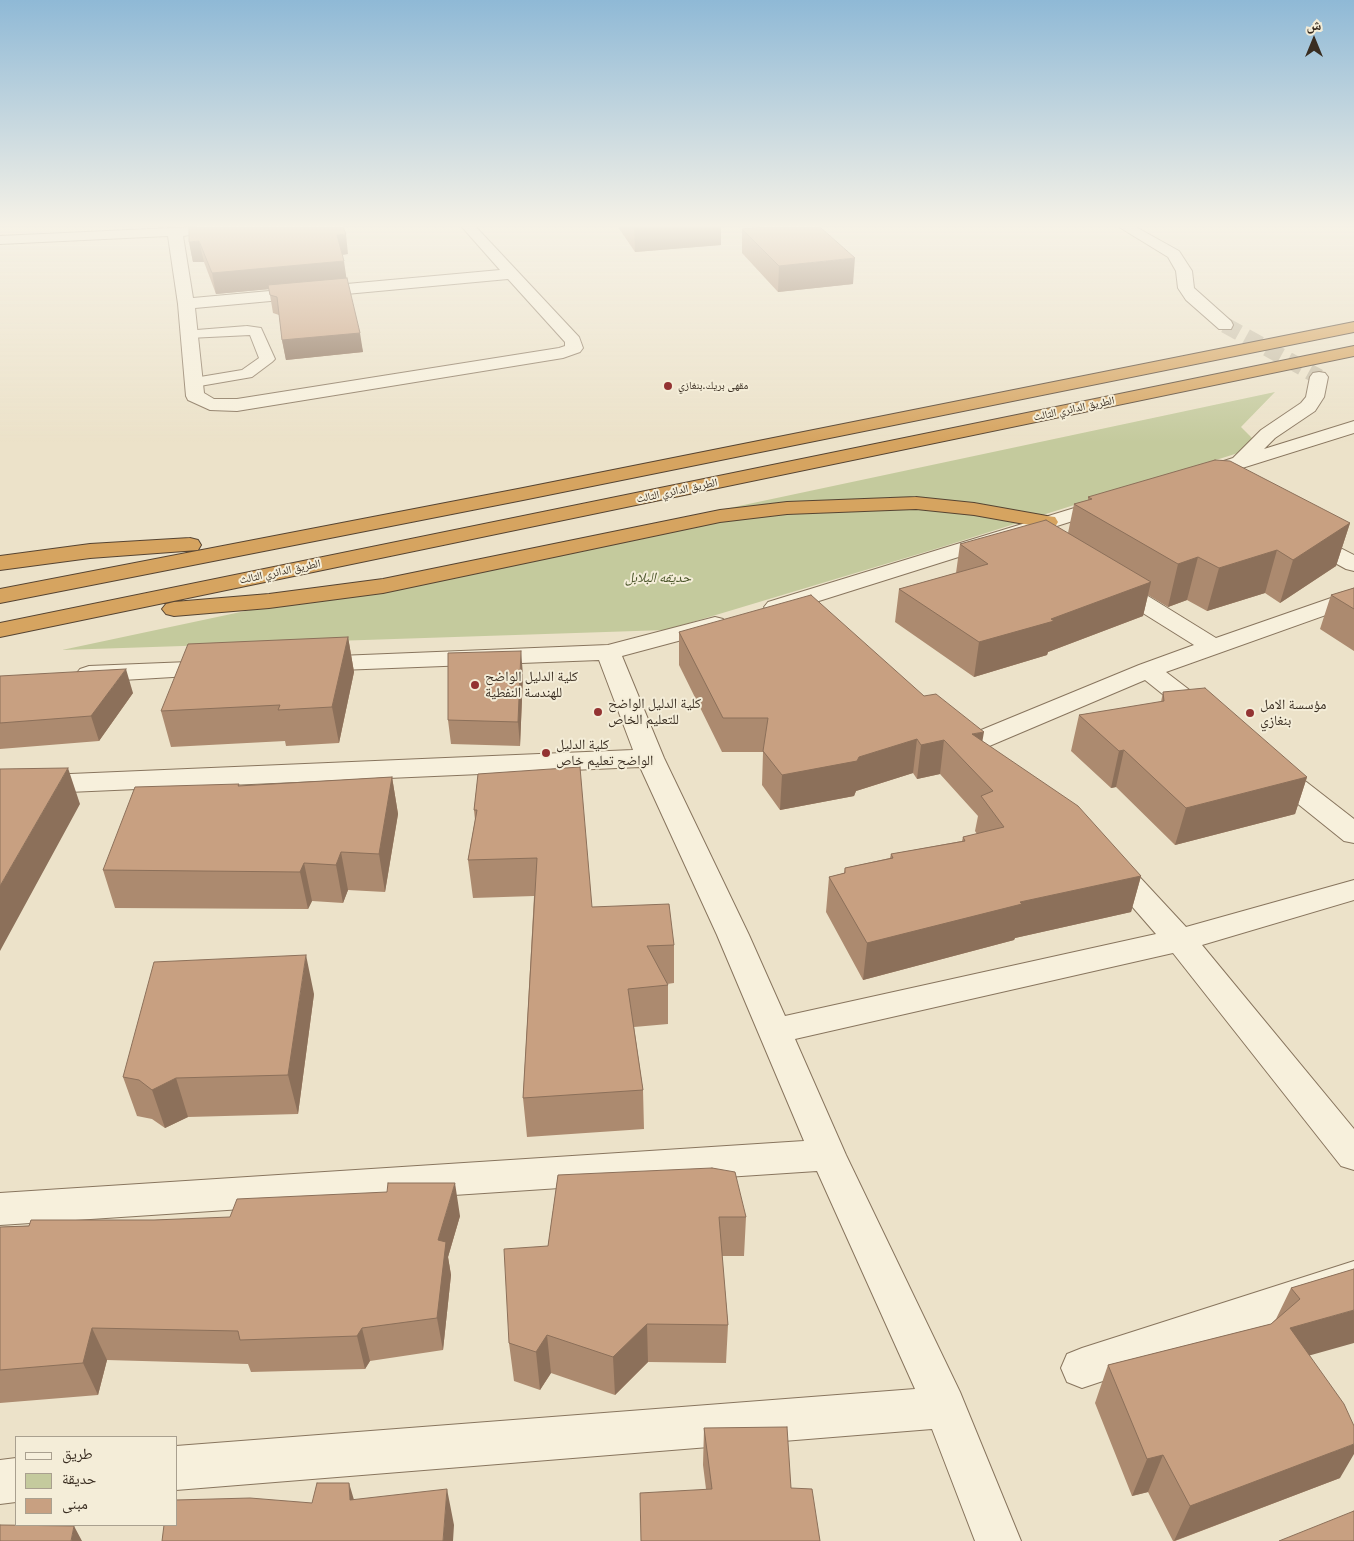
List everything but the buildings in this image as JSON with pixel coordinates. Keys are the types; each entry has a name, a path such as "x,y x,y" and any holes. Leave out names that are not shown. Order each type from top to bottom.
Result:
{"highway":[{"name":"الطريق الدائري الثالث","path":"0,596 259,546 1354,326"},
{"name":"الطريق الدائري الثالث","path":"0,630 1354,351"},
{"path":"87,612 208,606 383,586 720,516 787,508 916,504 974,509 1046,533"},
{"path":"0,563 123,548 208,545 259,546"}],"street":[{"path":"185,299 195,396 210,404 237,405 564,353 574,348 573,341 533,299"},
{"path":"186,304 241,299"},
{"path":"1194,299 1225,325"},
{"path":"1236,464 1268,434 1308,407 1315,397 1319,377"},
{"path":"1219,491 1190,478 1354,427"},
{"path":"289,666 608,652 794,602 1022,531 1046,533 1130,497"},
{"path":"1287,527 1354,564"},
{"path":"1095,574 1212,646"},
{"path":"954,723 988,750 1148,670 1354,597"},
{"path":"794,602 818,620"},
{"path":"608,652 650,758 733,935 828,1155 945,1407 998,1541"},
{"path":"70,674 239,668"},
{"path":"1148,670 1224,731"},
{"path":"1255,755 1354,834"},
{"path":"0,786 650,758"},
{"path":"1090,842 1180,940 1354,1155"},
{"path":"774,1032 1180,940 1354,890"},
{"path":"0,1210 828,1155"},
{"path":"1082,1368 1354,1279"},
{"path":"178,1468 945,1407"},
{"path":"0,1482 15,1480"}],"lane":[{"path":"189,334 256,331 267,359 247,374 194,382"}],"green space":[{"name":"حديقه البلابل","path":"1275,392 1241,427 1260,446 942,547 666,630 62,650"}],"tunnel":[{"path":"1225,325 1319,377"}],"place":[{"name":"مقهى بريك.بنغازي","path":"668,386"},
{"name":"كلية الدليل الواضح للهندسة النفطية","path":"475,685"},
{"name":"كلية الدليل الواضح للتعليم الخاص","path":"598,712"},
{"name":"مؤسسة الامل بنغازي","path":"1250,713"},
{"name":"كلية الدليل الواضح تعليم خاص","path":"546,753"}]}
